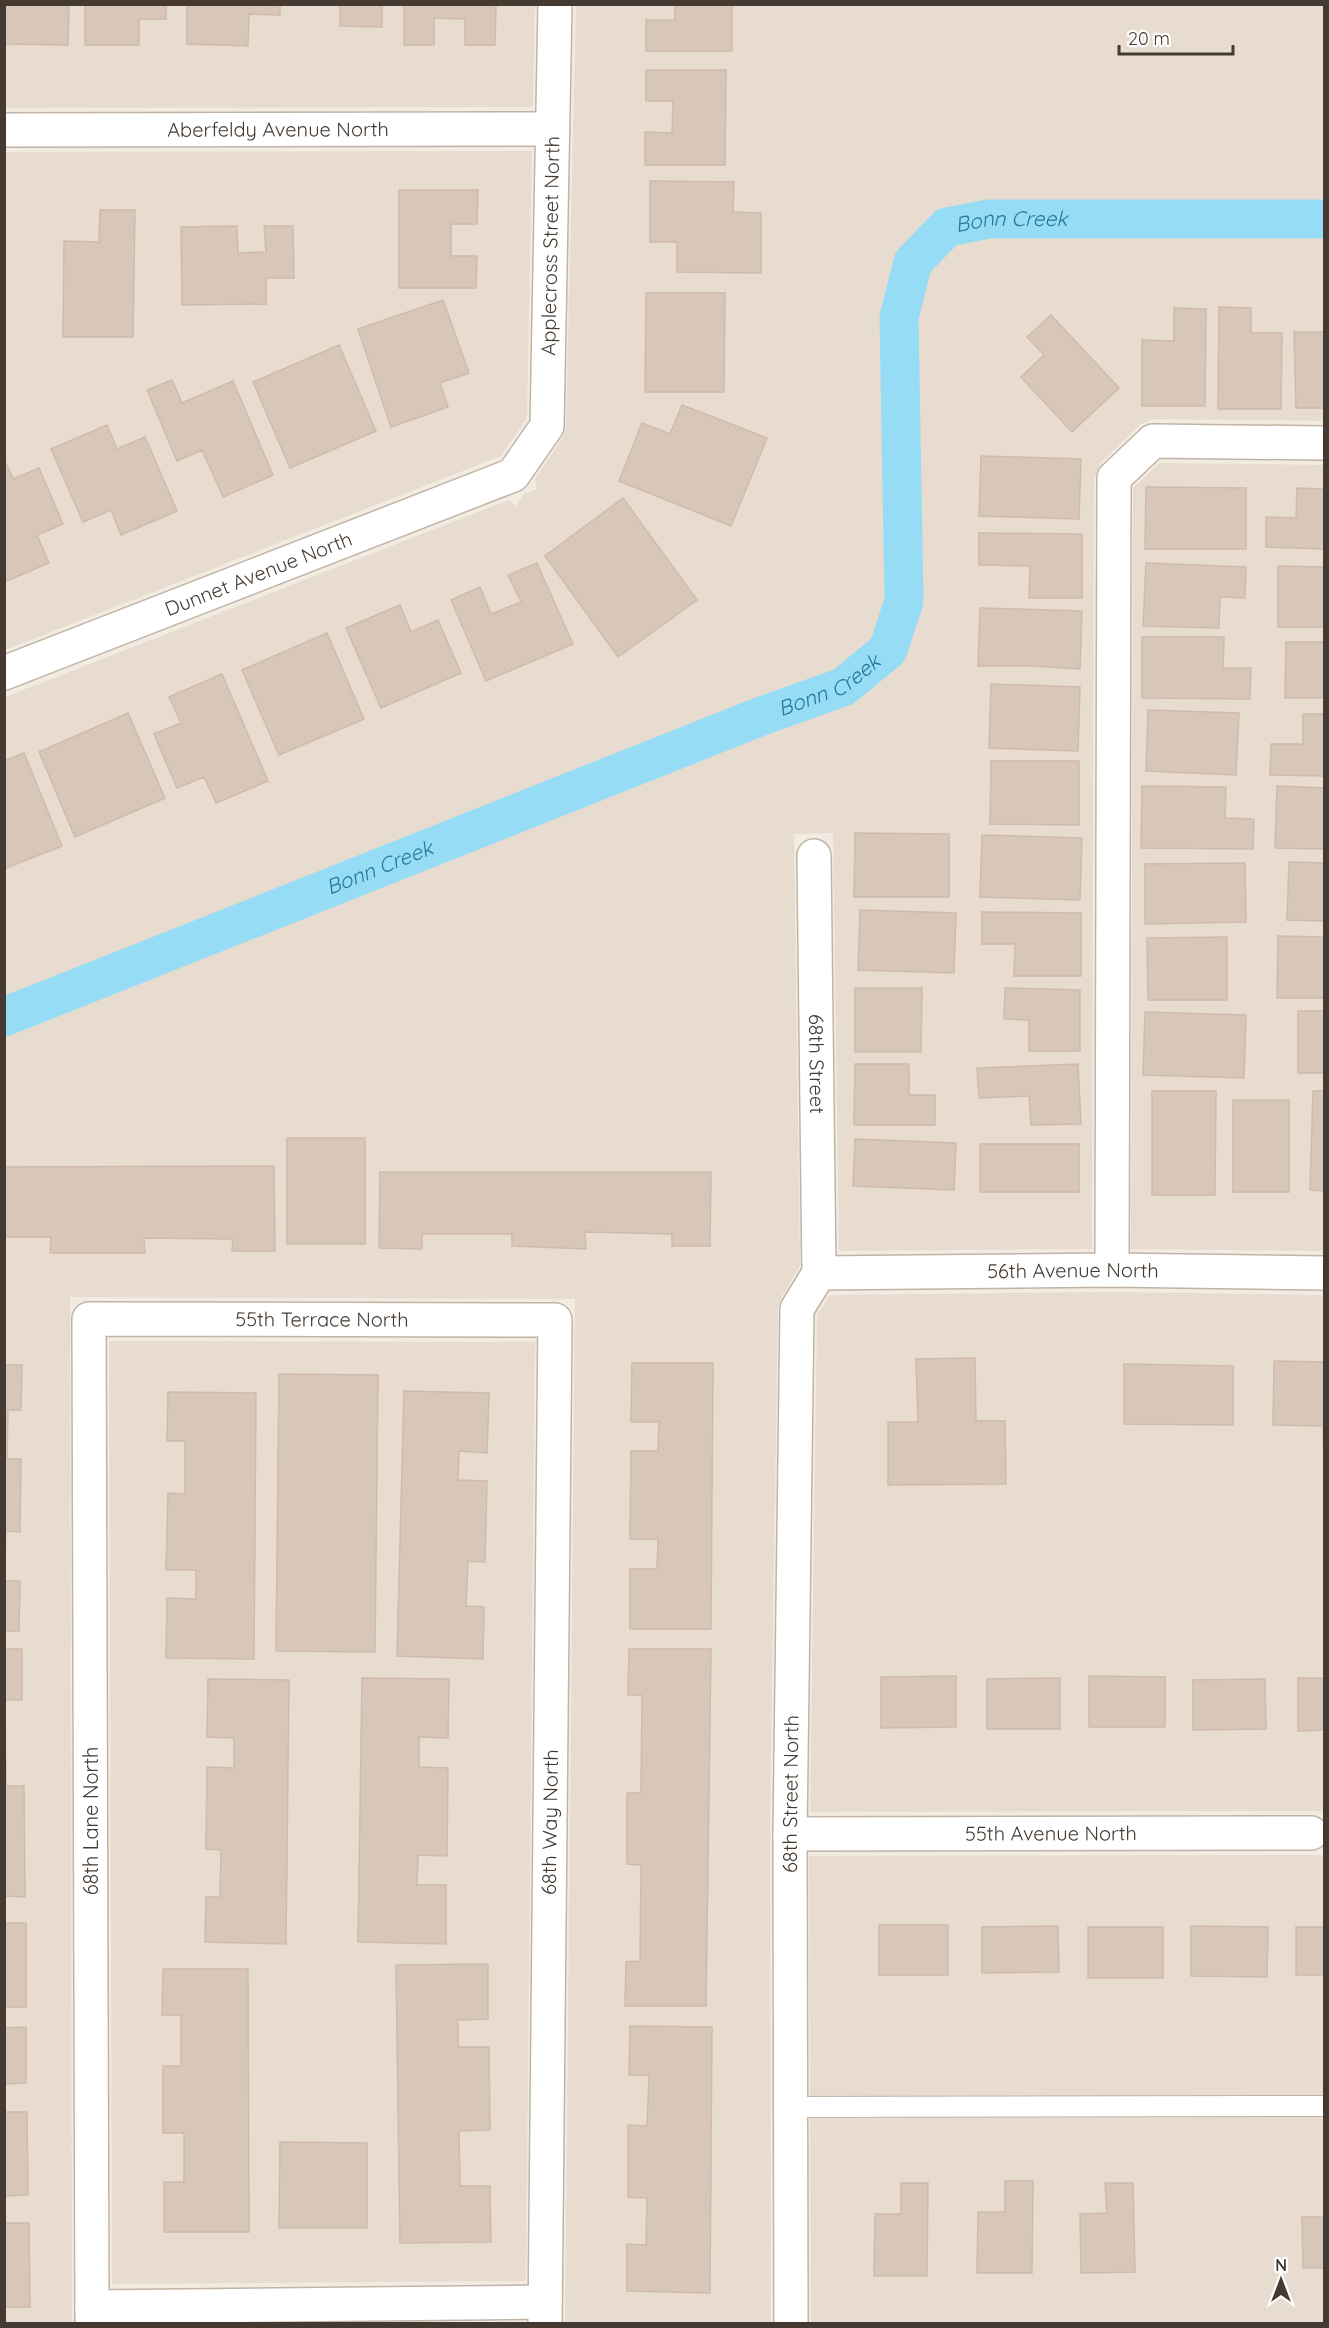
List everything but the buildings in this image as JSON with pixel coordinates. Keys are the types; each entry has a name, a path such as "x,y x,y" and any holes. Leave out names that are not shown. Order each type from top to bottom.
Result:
{"street":[{"name":"Applecross Street North","path":"513,475 547,426 555,4"},
{"name":"Aberfeldy Avenue North","path":"4,130 552,129"},
{"path":"1112,1270 1114,478 1153,441 1324,443"},
{"name":"Dunnet Avenue North","path":"4,673 513,475"},
{"name":"68th Street","path":"814,856 819,1273"},
{"name":"56th Avenue North","path":"819,1273 1112,1270 1324,1273"},
{"name":"68th Street North","path":"791,2324 789,1834 797,1308 819,1273"},
{"name":"55th Terrace North","path":"89,1319 555,1320"},
{"name":"68th Lane North","path":"89,1319 92,2315"},
{"name":"68th Way North","path":"545,2313 555,1320"},
{"name":"55th Avenue North","path":"789,1834 1311,1833"},
{"path":"92,2315 545,2313"}],"lane":[{"path":"791,2107 1324,2106"}],"shaded area":[{"path":"4,5 535,5 533,107 5,108"},
{"path":"576,5 1324,5 1324,421 1153,419 1141,424 1102,461 1094,478 1092,1249 839,1251 833,833 794,834 800,1266 782,1296 778,1308 770,1812 771,2323 565,2323 575,1299 70,1297 72,2323 5,2324 5,697 509,500 516,506 524,494 537,489 535,479 562,439 566,426"},
{"path":"532,151 527,418 501,456 5,650 5,152"},
{"path":"1160,463 1324,465 1324,1251 1131,1249 1133,488"},
{"path":"1111,1292 1324,1295 1324,1811 810,1812 817,1315 830,1295"},
{"path":"109,1341 535,1342 526,2281 112,2284"},
{"path":"1324,1855 1324,2323 811,2323 809,1856"}],"waterway":[{"name":"Bonn Creek","path":"4,1017 759,717 843,687 888,650 904,601 899,317 913,262 947,227 989,219 1324,219"}]}
